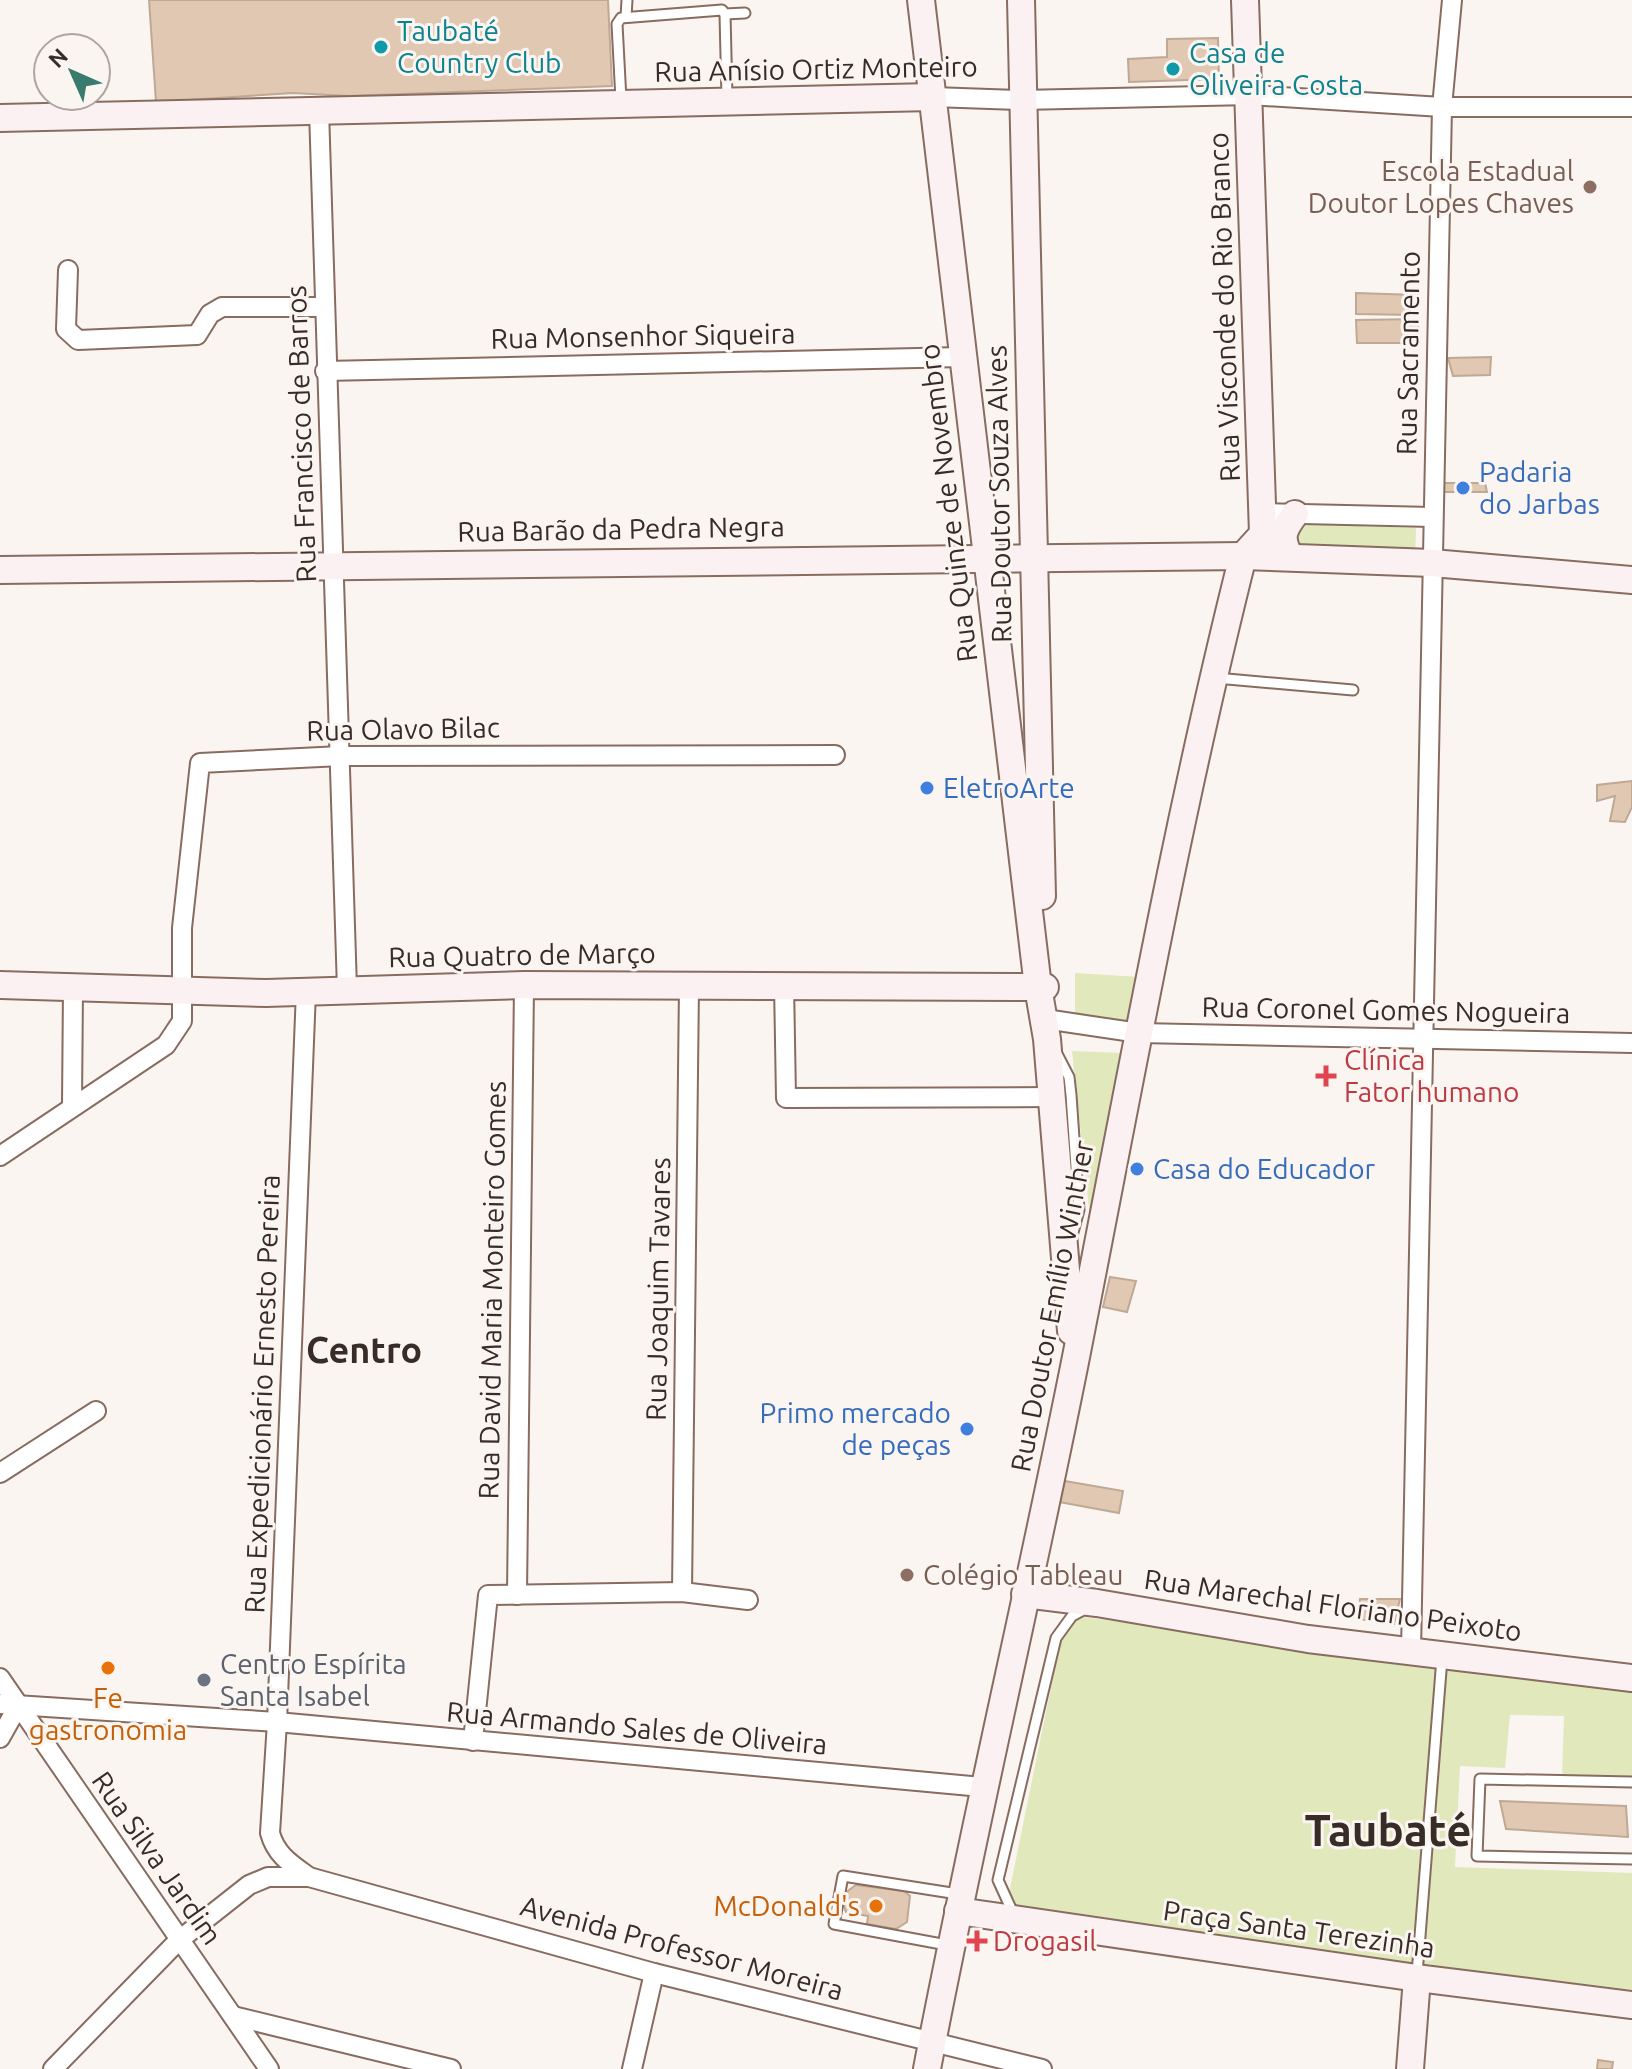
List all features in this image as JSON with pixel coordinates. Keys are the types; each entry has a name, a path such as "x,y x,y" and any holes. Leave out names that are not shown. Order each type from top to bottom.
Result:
{"main road":[{"name":"Rua Quinze de Novembro","path":"921,0 962,357 1044,1006 1074,1367"},
{"name":"Rua Doutor Souza Alves","path":"1021,0 1044,1006"},
{"name":"Rua Visconde do Rio Branco","path":"1243,556 1263,534 1245,0"},
{"name":"Rua Anísio Ortiz Monteiro","path":"0,118 933,97"},
{"path":"1290,557 1282,543 1283,530 1295,514"},
{"name":"Rua Barão da Pedra Negra","path":"0,570 1243,556 1432,563 1632,580"},
{"name":"Rua Doutor Emílio Winther","path":"927,2069 982,1787 1074,1367 1213,678 1243,556"},
{"path":"992,592 1009,581 1018,581 1033,592"},
{"name":"Rua Quatro de Março","path":"0,985 184,992 784,983 1044,1006"},
{"name":"Rua Marechal Floriano Peixoto","path":"1025,1594 1097,1603 1308,1639 1632,1678"},
{"name":"Praça Santa Terezinha","path":"960,1903 1020,1921 1417,1978 1632,2005"},
{"path":"1410,2069 1417,1978"}],"street":[{"name":"Rua Sacramento","path":"1411,1651 1420,1039 1442,107 1452,0"},
{"name":"Rua Anísio Ortiz Monteiro","path":"933,97 1021,100 1250,95 1442,107 1632,107"},
{"name":"Rua Francisco de Barros","path":"319,110 347,989"},
{"path":"68,270 66,329 78,340 197,335 210,314 222,307 324,307"},
{"name":"Rua Monsenhor Siqueira","path":"325,371 962,357"},
{"path":"1263,513 1432,517"},
{"name":"Rua Olavo Bilac","path":"184,992 182,928 200,763 341,756 835,755"},
{"path":"784,983 786,1098 1053,1097"},
{"name":"Rua David Maria Monteiro Gomes","path":"517,1595 524,985"},
{"name":"Rua Joaquim Tavares","path":"682,1592 689,986"},
{"path":"72,1105 73,988"},
{"name":"Rua Expedicionário Ernesto Pereira","path":"306,991 270,1833 274,1847 283,1858 309,1877"},
{"path":"0,1156 166,1045 182,1021 184,992"},
{"name":"Rua Quatro de Março","path":"1044,1006 1139,1033"},
{"name":"Rua Coronel Gomes Nogueira","path":"1139,1033 1632,1043"},
{"path":"0,1473 96,1411"},
{"path":"473,1741 488,1595 682,1592 748,1600"},
{"name":"Rua Silva Jardim","path":"0,1678 9,1705 269,2069"},
{"path":"0,1738 9,1705"},
{"name":"Rua Armando Sales de Oliveira","path":"9,1705 277,1722 982,1787"},
{"path":"53,2069 178,1941 249,1885 268,1877 309,1877"},
{"name":"Avenida Professor Moreira","path":"309,1877 654,1973 1042,2069"},
{"path":"632,2069 654,1973"},
{"path":"233,2016 451,2069"}],"lane":[{"path":"626,17 627,0"},
{"path":"621,104 617,24 626,17 722,10 725,14 727,101"},
{"path":"725,14 745,13"},
{"path":"1213,678 1353,690"},
{"path":"1044,1006 1071,1095 1079,1210 1065,1250"},
{"path":"1020,1921 1008,1907 998,1880 1056,1638 1072,1616 1097,1603"},
{"path":"1417,1978 1442,1655"},
{"path":"1632,1782 1480,1779 1477,1856 1632,1859"},
{"path":"952,1946 834,1924 843,1876 960,1903"}],"green space":[{"path":"1296,524 1416,528 1415,557 1295,553"},
{"path":"1075,973 1140,977 1131,1027 1075,1020"},
{"path":"1072,1051 1122,1053 1090,1217"},
{"path":"1082,1617 1632,1688 1632,1777 1562,1778 1564,1716 1510,1715 1505,1768 1460,1766 1455,1867 1632,1873 1632,1999 1007,1903 1062,1633 1068,1624"}],"building":[{"name":"Taubaté Country Club","path":"149,0 608,0 612,86 349,96 293,93 156,102"},
{"name":"Casa de Oliveira Costa","path":"1218,38 1219,79 1129,82 1128,59 1167,57 1167,39"},
{"path":"1356,293 1417,295 1414,315 1356,314"},
{"path":"1419,319 1417,343 1357,343 1356,320"},
{"path":"1491,357 1490,375 1453,376 1448,358"},
{"name":"Padaria do Jarbas","path":"1441,483 1485,483 1487,492 1440,492"},
{"path":"1632,781 1632,807 1625,822 1610,821 1615,796 1597,801 1597,785"},
{"path":"1110,1277 1136,1281 1127,1312 1103,1307"},
{"path":"1065,1481 1123,1491 1119,1513 1059,1502"},
{"path":"1360,1599 1400,1599 1394,1624 1358,1619"},
{"path":"1500,1801 1626,1806 1628,1837 1506,1829"},
{"name":"McDonald's","path":"856,1885 904,1891 910,1896 907,1922 896,1929 867,1924 868,1916 846,1912 842,1901 845,1893"},
{"path":"1598,2060 1613,2062 1612,2069 1597,2069"}],"place":[{"name":"Taubaté Country Club","path":"381,47"},
{"name":"Casa de Oliveira Costa","path":"1173,69"},
{"name":"Escola Estadual Doutor Lopes Chaves","path":"1590,187"},
{"name":"Padaria do Jarbas","path":"1463,488"},
{"name":"EletroArte","path":"927,788"},
{"name":"Clínica Fator humano","path":"1326,1076"},
{"name":"Casa do Educador","path":"1137,1169"},
{"name":"Primo mercado de peças","path":"967,1429"},
{"name":"Colégio Tableau","path":"907,1575"},
{"name":"Fe gastronomia","path":"108,1668"},
{"name":"Centro Espírita Santa Isabel","path":"204,1680"},
{"name":"McDonald's","path":"876,1906"},
{"name":"Drogasil","path":"977,1941"}],"district":[{"name":"Centro","path":"364,1350"},
{"name":"Taubaté","path":"1388,1831"}]}
